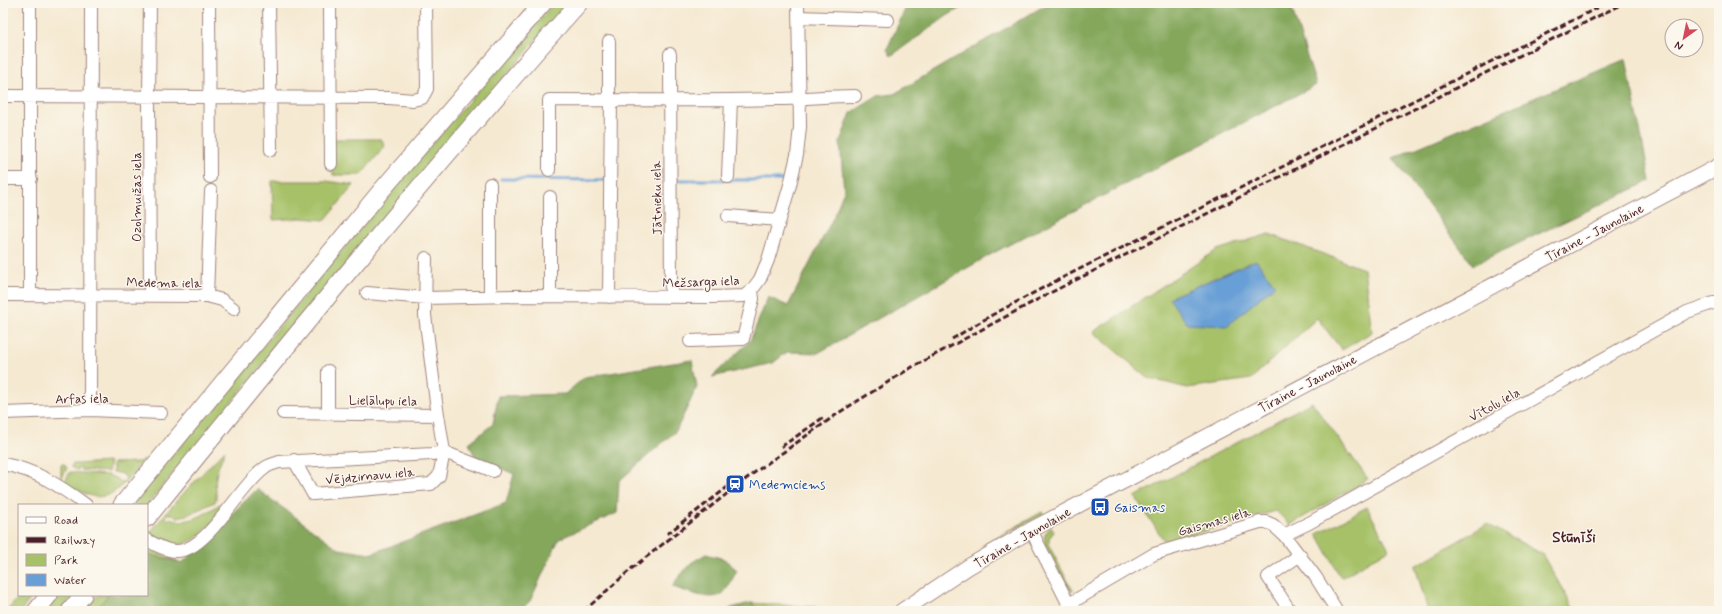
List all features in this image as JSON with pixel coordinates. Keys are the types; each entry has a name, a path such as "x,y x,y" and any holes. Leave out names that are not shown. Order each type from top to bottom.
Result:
{"highway":[{"path":"123,504 381,191 544,3"},
{"path":"148,517 388,225 485,110 579,3"},
{"path":"36,611 48,596"},
{"path":"70,611 82,596"}],"main road":[{"name":"Tīraine - Jaunolaine","path":"902,611 968,567 1030,530 1719,166"}],"street":[{"path":"30,3 30,295"},
{"path":"90,410 91,3"},
{"name":"Ozolmuižas iela","path":"150,3 150,295"},
{"path":"209,3 210,177"},
{"path":"269,3 269,98 271,105 270,150"},
{"path":"330,3 329,98 331,164"},
{"path":"3,96 149,98 389,98 413,100 422,98 427,89 426,3"},
{"name":"Mežsarga iela","path":"367,293 426,298 490,296 744,296 752,290 760,279 768,260 790,185 797,155 800,127 798,3"},
{"path":"798,17 868,18 888,20"},
{"path":"609,41 609,297"},
{"name":"Jātnieku iela","path":"670,54 671,297"},
{"path":"549,170 550,100 731,100 855,96"},
{"path":"728,177 731,100"},
{"path":"3,179 31,179"},
{"path":"490,184 490,296"},
{"path":"207,296 211,191"},
{"path":"550,197 550,296"},
{"path":"728,216 780,220"},
{"path":"426,258 425,315 444,452"},
{"path":"690,341 744,338 753,299 752,290"},
{"name":"Medema iela","path":"3,295 207,296 222,300 234,309"},
{"name":"Vītolu iela","path":"1284,535 1330,511 1687,312 1713,303 1719,303"},
{"path":"328,371 328,414"},
{"name":"Arfas iela","path":"3,413 90,410 161,413"},
{"name":"Lielālupu iela","path":"284,413 438,415"},
{"path":"148,540 163,548 178,551 191,548 223,517 235,500 266,467 279,462 294,460 432,454 444,452 493,470"},
{"name":"Vējdzirnavu iela","path":"294,460 313,494 431,484 439,476 444,452"},
{"path":"3,464 54,482 85,504"},
{"name":"Gaismas iela","path":"1030,530 1070,607 1149,556 1174,547 1260,522 1266,522 1273,525 1284,535 1300,555 1337,611"},
{"path":"1290,611 1268,577 1300,555"}],"green space":[{"path":"554,3 568,3 330,282 148,504 134,504 133,503 388,195"},
{"path":"908,3 969,3 947,16 891,56 887,49"},
{"path":"1049,3 1290,3 1316,85 997,251 818,353 787,352 773,363 712,377 750,341 768,297 788,306 834,216 844,191 840,142 851,113 878,96 894,94"},
{"path":"1626,59 1650,181 1473,265 1393,158"},
{"path":"332,139 381,139 385,146 361,175 333,175"},
{"path":"272,181 326,181 354,185 325,220 301,218 273,220"},
{"path":"1269,234 1364,269 1372,332 1342,350 1317,318 1251,379 1187,388 1148,378 1093,332 1217,250"},
{"path":"692,360 697,387 676,431 619,481 617,513 559,539 530,601 520,611 95,611 107,596 148,596 148,554 182,563 257,489 339,549 370,554 506,503 514,474 475,457 469,443 493,424 498,396 565,394 585,377"},
{"path":"1312,402 1368,479 1290,525 1276,511 1165,542 1135,497"},
{"path":"225,450 218,467 215,484 215,502 187,515 177,517 169,513 166,517 168,520 170,518 184,521 190,520 202,515 220,504 226,506 199,536 191,541 173,545 153,537 150,534 152,530 178,499"},
{"path":"145,459 127,481 113,493 104,496 96,497 86,494 64,483 70,472 108,475 123,483 126,479 123,474 113,472 113,463 139,462"},
{"path":"110,462 108,472 81,470 81,468 78,468 78,470 72,468 71,466 73,464"},
{"path":"61,464 64,464 67,468 61,480"},
{"path":"1367,507 1389,549 1341,578 1317,534"},
{"path":"1042,512 1044,514 982,546"},
{"path":"1487,524 1542,554 1575,611 1428,611 1415,566"},
{"path":"1051,527 1054,532 1049,538 1049,546 1073,591 1068,588 1045,545 1045,535"},
{"path":"148,548 152,550 182,563 148,554"},
{"path":"706,554 724,559 737,570 722,594 711,597 691,593 673,587 674,583 691,563"},
{"path":"19,596 33,596 21,611 7,611"},
{"path":"57,596 73,596 61,611 45,611"},
{"path":"97,596 107,596 95,611 85,611"},
{"path":"750,603 816,607 817,609 829,611 759,611 759,609"},
{"path":"750,603 759,611 727,611 731,608"}],"water":[{"path":"1256,260 1275,285 1227,326 1187,324 1169,298"}],"waterway":[{"path":"501,179 606,180"},
{"path":"675,180 784,180"}],"railway":[{"path":"952,339 992,315 1054,282 1607,3"},
{"path":"584,611 631,569 751,475 840,412 914,366 1046,295 1624,3"},
{"path":"781,447 824,417"},
{"path":"667,534 738,479"}],"place":[{"name":"Medemciems","path":"735,484"},
{"name":"Gaismas","path":"1100,507"}],"district":[{"name":"Stūnīši","path":"1574,537"}]}
